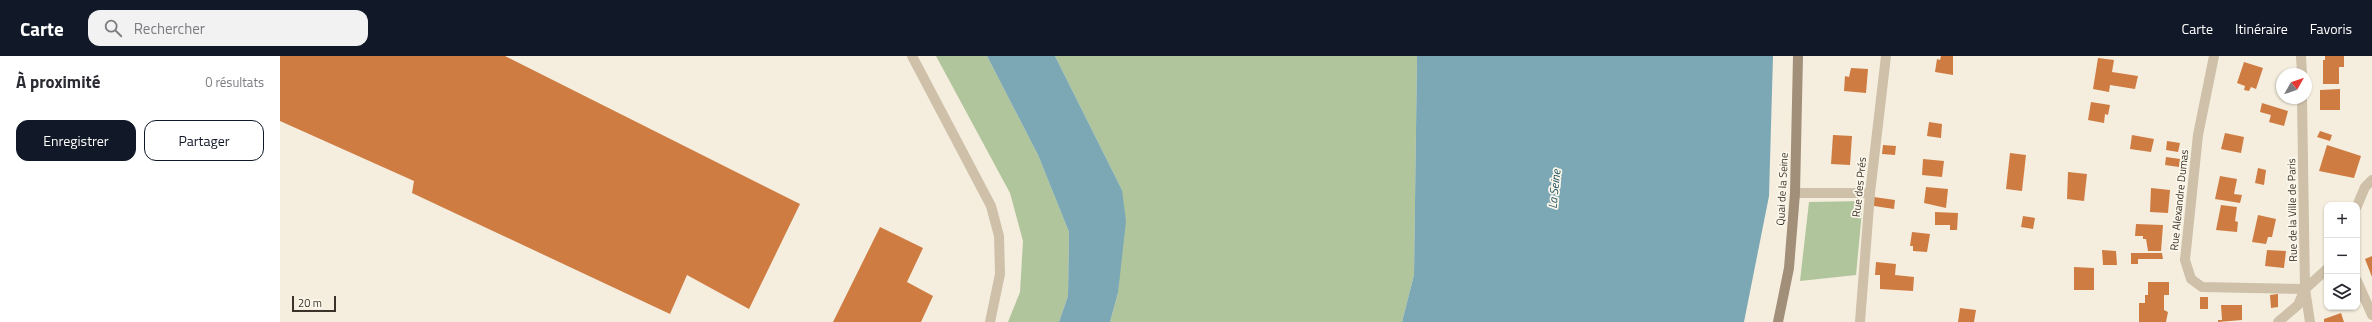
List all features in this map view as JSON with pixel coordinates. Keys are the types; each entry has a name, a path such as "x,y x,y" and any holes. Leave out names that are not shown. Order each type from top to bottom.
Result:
{"street":[{"path":"912,56 991,206 1000,236 1000,274 990,322"},
{"name":"Quai de la Seine","path":"1778,322 1789,268 1795,193 1798,56"},
{"name":"Rue des Prés","path":"1860,322 1870,193 1886,56"},
{"name":"Rue Alexandre Dumas","path":"2214,56 2198,135 2185,260 2191,280 2202,287 2305,289"},
{"path":"2301,56 2302,68"},
{"name":"Rue de la Ville de Paris","path":"2302,104 2305,289 2310,322"},
{"path":"2359,202 2365,187 2372,180"},
{"path":"1795,193 1870,193"},
{"path":"2278,322 2298,305 2305,289 2324,272"},
{"path":"2360,288 2372,315"}],"green space":[{"path":"936,56 987,56 1038,155 1069,232 1068,296 1059,322 1008,322 1020,292 1023,241 1010,193"},
{"path":"1055,56 1417,56 1414,275 1402,322 1110,322 1118,293 1122,190"},
{"path":"1863,201 1856,275 1800,281 1809,202"}],"water":[{"path":"987,56 1055,56 1122,190 1126,221 1118,293 1110,322 1059,322 1068,296 1069,232 1038,155"},
{"name":"La Seine","path":"1417,56 1773,56 1769,196 1744,322 1402,322 1414,275"}],"building":[{"path":"280,56 505,56 800,204 749,309 687,275 670,314 412,193 414,181 280,121"},
{"path":"1941,56 1953,56 1953,75 1935,72 1937,59 1940,60"},
{"path":"2325,56 2344,56 2344,67 2339,67 2339,84 2323,84 2323,60 2325,60"},
{"path":"2098,58 2114,60 2112,72 2138,76 2135,89 2110,85 2109,92 2093,89"},
{"path":"2244,62 2263,68 2256,89 2251,87 2249,91 2244,90 2245,86 2237,83"},
{"path":"1851,68 1868,69 1866,93 1844,91 1845,76 1849,77"},
{"path":"2340,89 2340,110 2320,110 2320,90"},
{"path":"2091,102 2110,105 2108,115 2105,114 2104,123 2088,120"},
{"path":"2262,103 2288,111 2284,126 2269,122 2271,115 2260,112"},
{"path":"1929,122 1942,124 1941,138 1927,136"},
{"path":"2320,131 2332,135 2330,141 2317,137"},
{"path":"2225,133 2244,137 2241,153 2221,149"},
{"path":"1833,135 1852,136 1850,165 1831,164"},
{"path":"2132,135 2154,139 2151,152 2130,149"},
{"path":"2167,141 2180,143 2178,152 2166,150"},
{"path":"1883,145 1896,146 1895,155 1882,154"},
{"path":"2327,145 2361,156 2354,178 2319,171"},
{"path":"2010,153 2026,155 2022,191 2006,189"},
{"path":"2166,157 2180,159 2179,167 2165,165"},
{"path":"1923,159 1944,161 1942,177 1922,175"},
{"path":"2258,168 2266,170 2264,185 2255,183"},
{"path":"2068,172 2087,174 2084,201 2067,199"},
{"path":"2220,176 2237,179 2234,194 2242,195 2240,203 2215,199"},
{"path":"1926,187 1948,189 1946,208 1924,203"},
{"path":"2151,188 2170,190 2168,213 2150,212"},
{"path":"1874,197 1895,200 1894,209 1874,206"},
{"path":"2221,205 2237,207 2235,221 2238,222 2237,232 2216,230"},
{"path":"1935,212 1958,213 1957,230 1950,230 1950,225 1935,225"},
{"path":"2258,215 2276,219 2272,237 2268,237 2266,244 2252,242"},
{"path":"2023,216 2035,218 2033,229 2021,227"},
{"path":"2136,224 2163,225 2161,251 2148,251 2146,239 2143,239 2143,236 2135,236"},
{"path":"880,227 923,248 907,282 933,296 921,322 833,322"},
{"path":"1912,232 1930,234 1927,252 1913,251 1913,246 1910,246"},
{"path":"2102,250 2116,251 2117,265 2103,265"},
{"path":"2267,250 2286,251 2284,268 2265,266"},
{"path":"2131,253 2162,253 2163,259 2138,259 2138,264 2131,264"},
{"path":"2372,256 2372,277 2365,259"},
{"path":"1876,262 1896,264 1895,275 1914,277 1913,291 1880,289 1880,275 1875,275"},
{"path":"2074,267 2094,268 2094,290 2074,290"},
{"path":"2148,282 2169,282 2169,295 2164,295 2164,310 2168,312 2166,322 2139,322 2139,303 2145,303 2145,295 2148,295"},
{"path":"2278,294 2278,307 2271,308 2270,295"},
{"path":"2200,297 2208,297 2208,309 2200,309"},
{"path":"2221,305 2242,305 2242,320 2218,322 2218,320 2222,320"},
{"path":"1960,308 1976,310 1974,322 1958,322"},
{"path":"2341,313 2344,322 2324,322 2324,319"}]}
